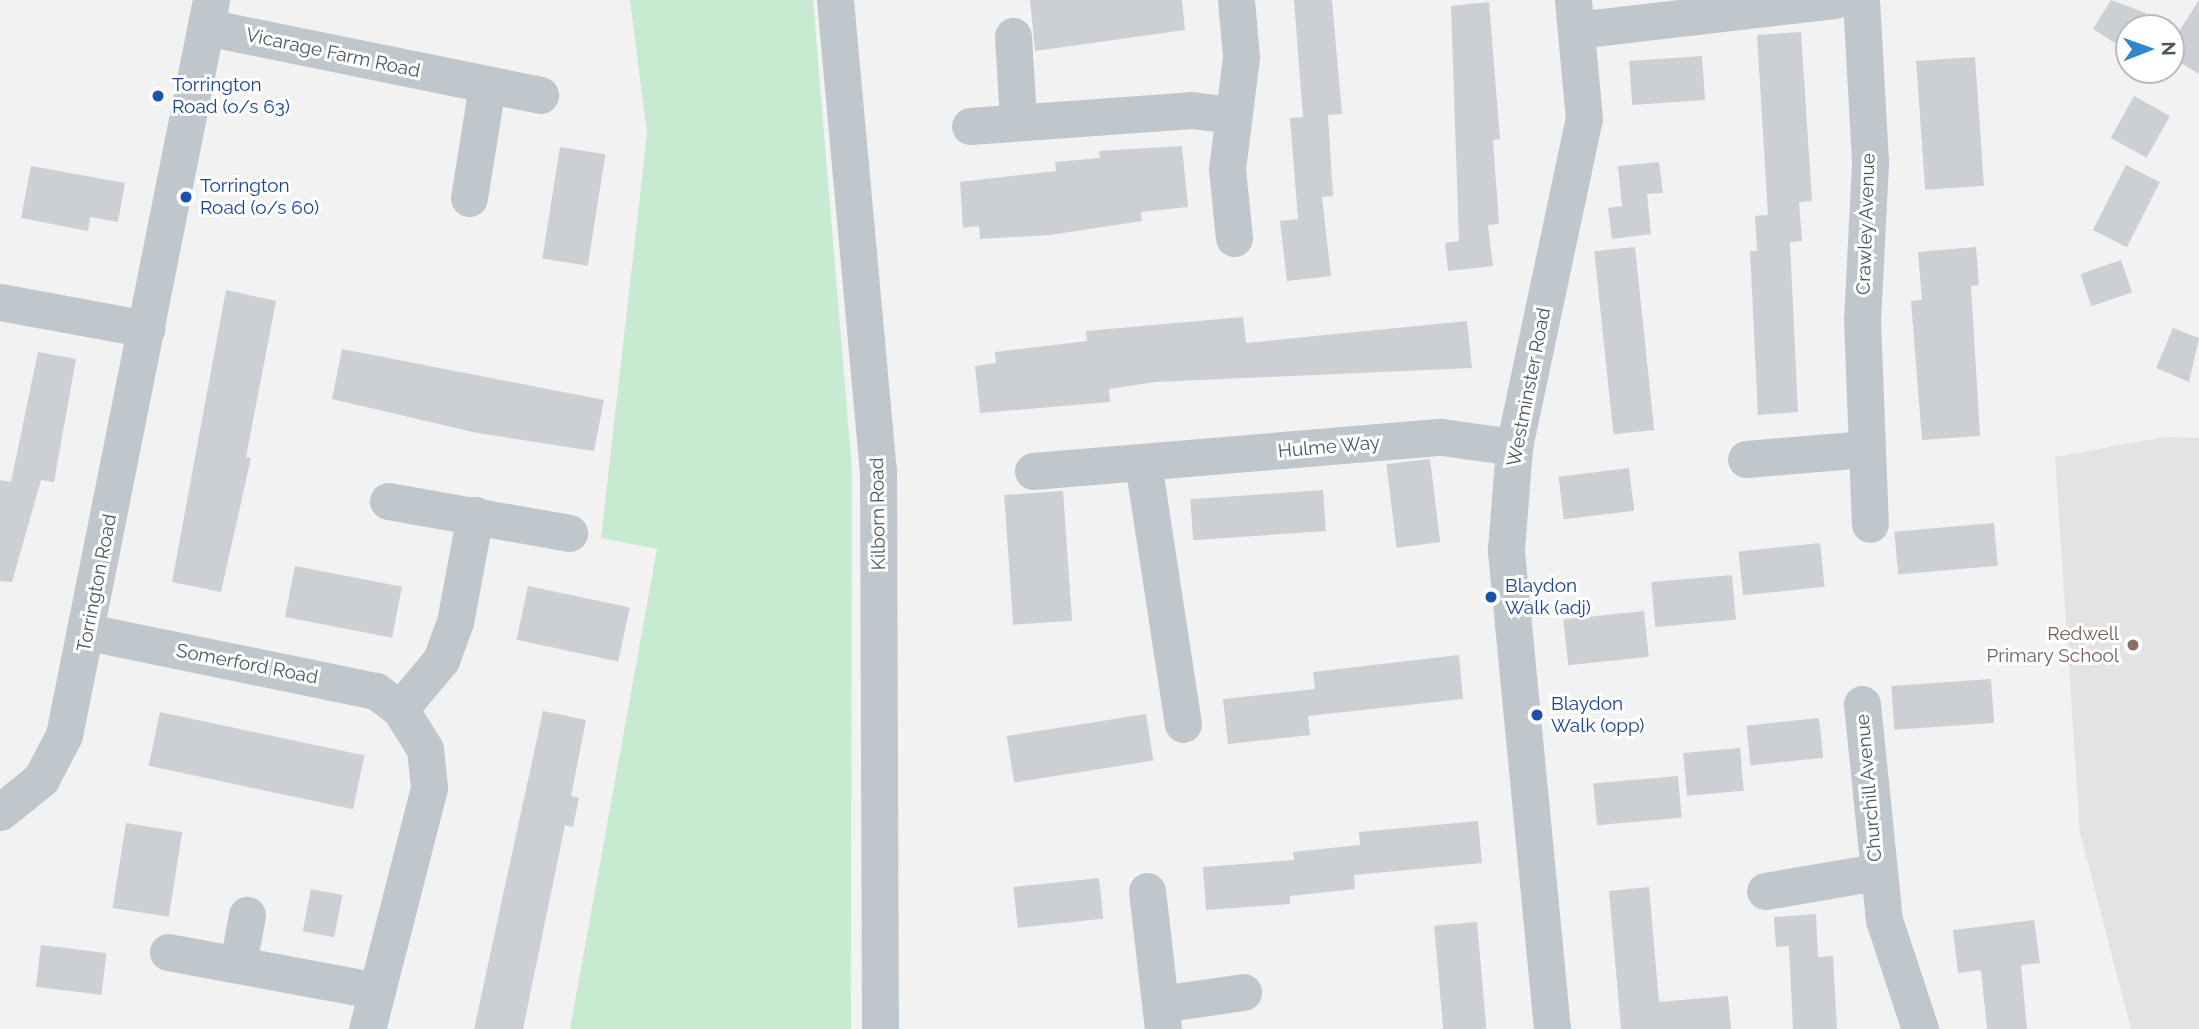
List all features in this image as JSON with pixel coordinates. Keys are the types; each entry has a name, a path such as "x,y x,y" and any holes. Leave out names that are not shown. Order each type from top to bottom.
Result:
{"street":[{"name":"Kilborn Road","path":"835,0 878,469 880,1029"},
{"path":"1234,238 1227,169 1241,57 1236,0"},
{"path":"1575,15 1835,0"},
{"name":"Crawley Avenue","path":"1861,0 1870,163 1862,319 1870,524"},
{"name":"Vicarage Farm Road","path":"208,13 487,85 540,94"},
{"name":"Torrington Road","path":"0,813 41,779 64,735 88,632 208,13"},
{"name":"Westminster Road","path":"1552,1029 1506,549 1514,447 1584,119 1575,15"},
{"path":"1013,36 1017,121"},
{"path":"468,198 487,85"},
{"path":"970,126 1191,110 1232,115"},
{"path":"0,302 147,329"},
{"name":"Hulme Way","path":"1033,471 1441,437 1514,447"},
{"path":"1746,459 1866,449"},
{"path":"1143,463 1183,724"},
{"path":"388,501 569,533"},
{"path":"400,709 441,660 455,622 475,515"},
{"name":"Somerford Road","path":"88,632 376,691 400,709 425,749 429,788 422,833 374,990 367,1029"},
{"name":"Churchill Avenue","path":"1862,704 1876,872 1884,919 1920,1029"},
{"name":"Churchill Avenue","path":"1765,891 1876,872"},
{"path":"1147,891 1161,1016 1243,992"},
{"path":"238,964 247,915"},
{"path":"168,952 374,990"}],"shaded area":[{"name":"Redwell Primary School","path":"2164,437 2199,438 2199,1029 2131,1029 2080,833 2055,457"}],"green space":[{"path":"630,0 813,0 852,471 851,1029 570,1029 657,549 601,538 647,134"}],"building":[{"path":"1030,0 1182,0 1185,30 1035,51"},
{"path":"1294,0 1332,0 1342,114 1328,115 1333,196 1322,197 1331,276 1287,281 1280,221 1298,219 1290,118 1303,117"},
{"path":"2111,0 2146,13 2115,14 2115,43 2093,29"},
{"path":"2199,0 2199,74 2185,66 2185,22"},
{"path":"1489,2 1500,139 1493,140 1499,224 1488,225 1493,266 1448,271 1445,243 1459,241 1451,6"},
{"path":"1801,32 1812,201 1799,202 1802,241 1790,242 1798,412 1758,415 1750,251 1757,251 1755,216 1768,215 1757,35"},
{"path":"1702,56 1705,100 1632,105 1629,61"},
{"path":"1975,57 1984,186 1925,190 1916,61"},
{"path":"2134,96 2170,116 2147,158 2111,138"},
{"path":"1182,146 1188,207 1141,212 1142,221 1050,235 980,239 979,226 963,228 960,182 1056,171 1055,162 1100,158 1099,151"},
{"path":"560,147 605,154 588,266 542,259"},
{"path":"1659,162 1663,193 1647,194 1651,234 1612,239 1608,208 1622,206 1618,166"},
{"path":"2126,165 2160,182 2127,247 2093,230"},
{"path":"31,166 125,183 118,222 90,217 88,231 21,218"},
{"path":"1635,247 1654,430 1613,434 1594,251"},
{"path":"1976,247 1979,285 1971,286 1980,436 1922,440 1911,301 1922,300 1918,252"},
{"path":"2121,260 2132,292 2091,306 2080,274"},
{"path":"226,290 276,301 246,457 251,458 221,592 172,582"},
{"path":"1243,317 1246,343 1467,321 1472,368 1156,382 1109,389 1110,402 980,413 975,366 996,363 995,352 1087,341 1086,331"},
{"path":"2173,328 2199,338 2189,382 2156,368"},
{"path":"342,349 604,400 594,451 477,433 332,399"},
{"path":"38,352 76,359 54,482 41,480 12,582 0,581 0,480 11,482"},
{"path":"1430,459 1440,542 1397,548 1386,464"},
{"path":"1629,468 1634,511 1564,519 1559,477"},
{"path":"1323,490 1326,531 1193,540 1190,499"},
{"path":"1063,491 1072,621 1013,625 1004,495"},
{"path":"1994,523 1998,566 1898,575 1894,532"},
{"path":"1820,543 1825,587 1743,595 1738,552"},
{"path":"295,566 402,587 392,638 285,617"},
{"path":"1732,575 1736,620 1655,627 1651,582"},
{"path":"528,586 630,608 618,661 517,640"},
{"path":"1644,611 1649,657 1568,665 1563,619"},
{"path":"1459,655 1463,699 1308,716 1310,735 1228,744 1223,699 1315,689 1313,672"},
{"path":"1991,679 1994,723 1894,730 1891,686"},
{"path":"543,711 586,720 571,796 579,798 573,827 565,825 523,1029 474,1029"},
{"path":"160,712 364,755 353,809 149,766"},
{"path":"1146,714 1153,760 1014,782 1007,736"},
{"path":"1819,718 1823,758 1751,765 1746,726"},
{"path":"1740,748 1744,791 1687,796 1683,753"},
{"path":"1678,776 1682,818 1597,825 1593,783"},
{"path":"1478,821 1482,863 1354,875 1355,889 1290,896 1290,904 1206,910 1203,867 1294,860 1293,852 1360,845 1359,832"},
{"path":"126,823 182,832 169,917 113,908"},
{"path":"1099,878 1103,919 1018,928 1013,887"},
{"path":"1649,887 1659,1002 1728,996 1731,1029 1621,1029 1609,891"},
{"path":"311,889 342,895 334,937 303,931"},
{"path":"1816,914 1818,957 1833,956 1837,1029 1793,1029 1789,946 1776,947 1774,917"},
{"path":"2034,920 2040,963 2021,965 2027,1029 1987,1029 1981,970 1958,973 1953,930"},
{"path":"1477,922 1486,1029 1443,1029 1434,926"},
{"path":"41,945 107,953 101,995 36,987"}],"place":[{"name":"Torrington Road (o/s 63)","path":"158,96"},
{"name":"Torrington Road (o/s 60)","path":"186,197"},
{"name":"Blaydon Walk (adj)","path":"1491,597"},
{"name":"Redwell Primary School","path":"2133,645"},
{"name":"Blaydon Walk (opp)","path":"1537,715"}]}
